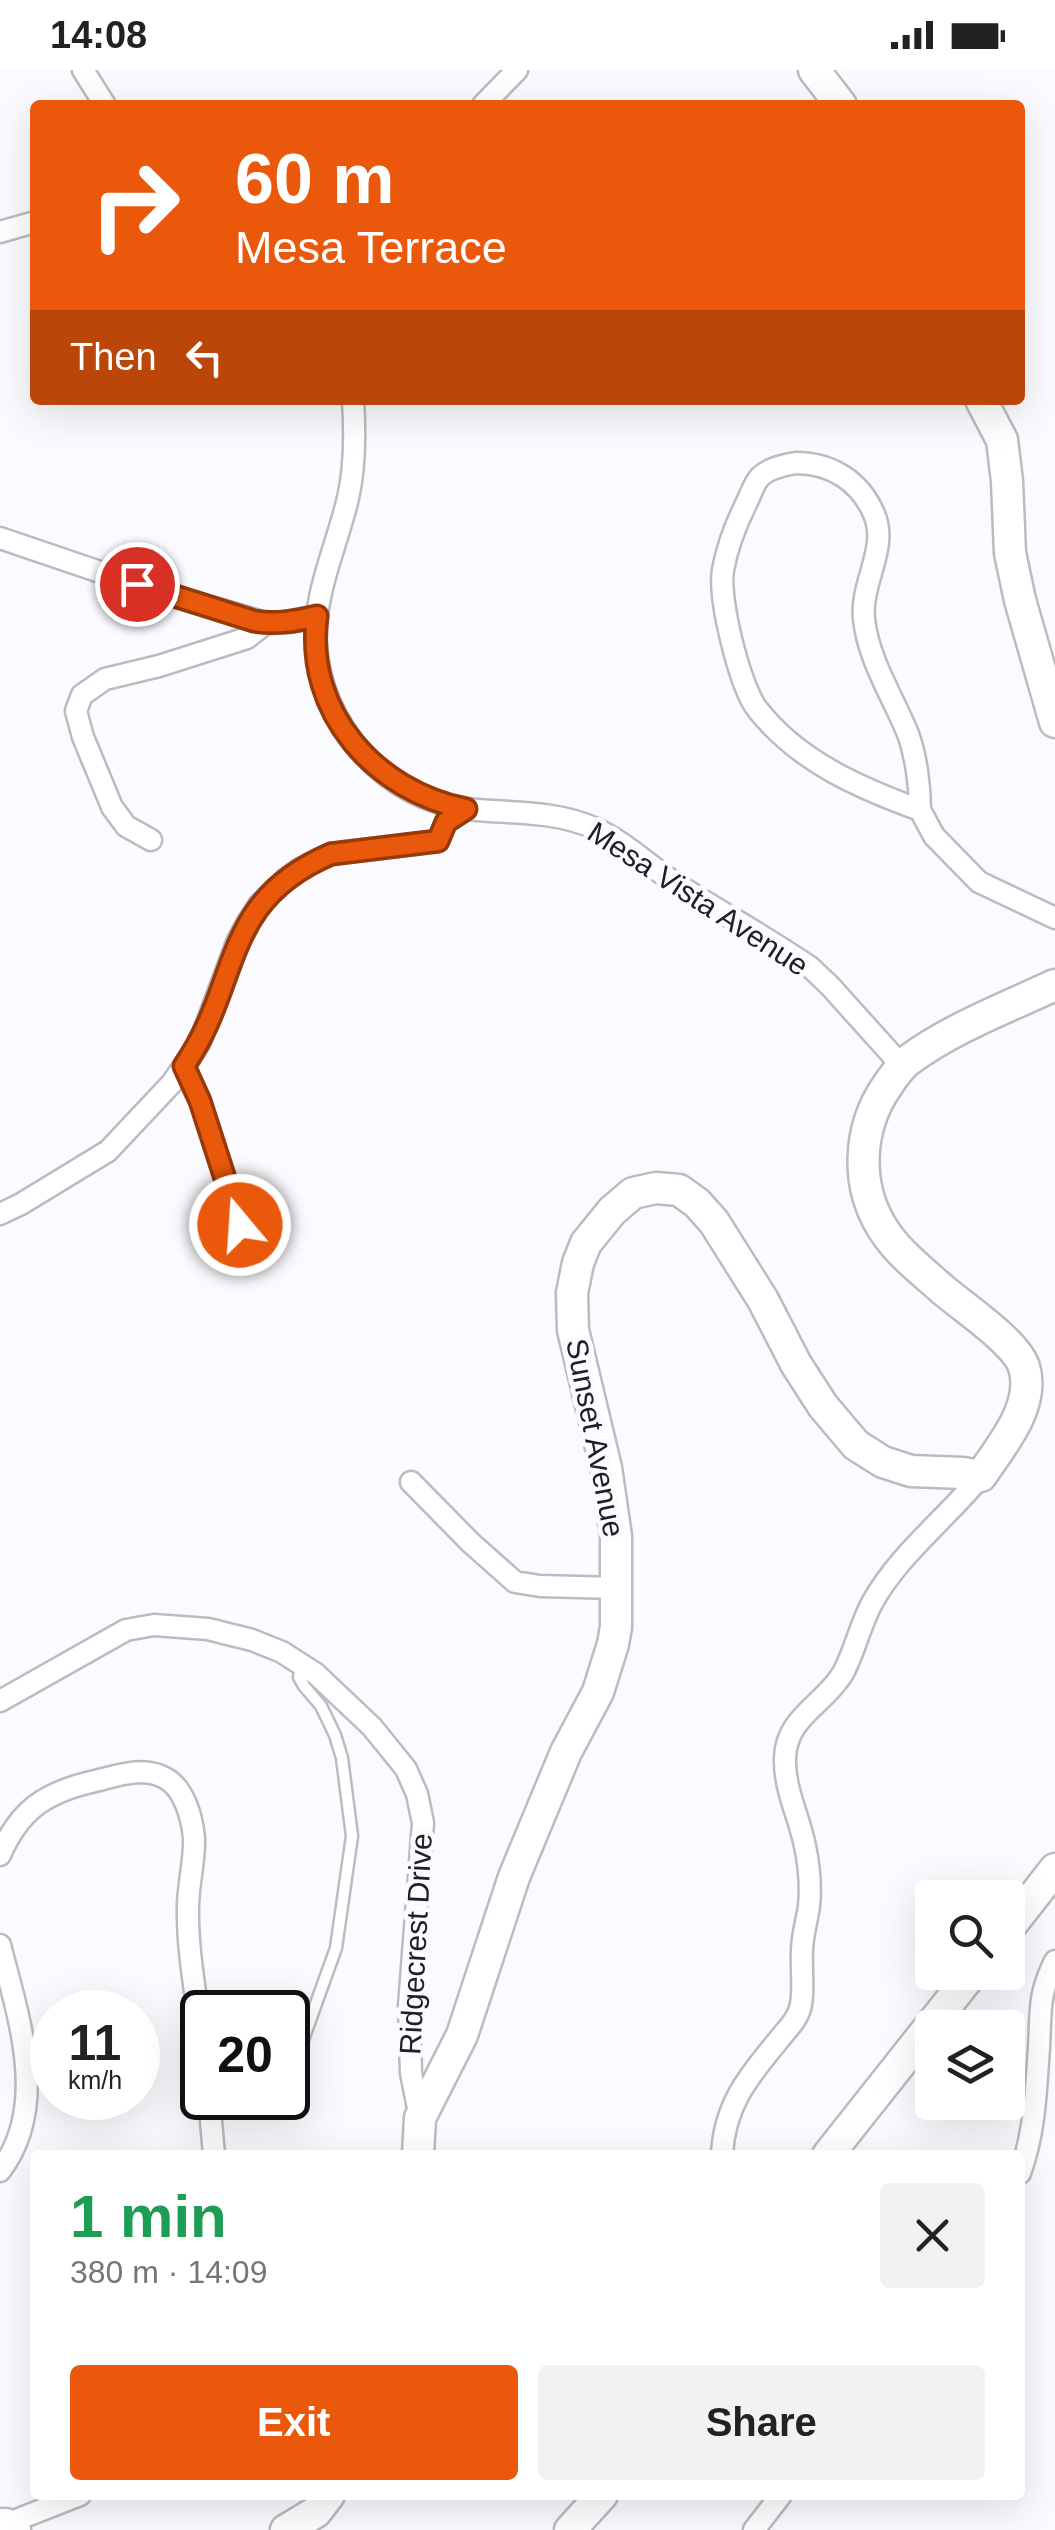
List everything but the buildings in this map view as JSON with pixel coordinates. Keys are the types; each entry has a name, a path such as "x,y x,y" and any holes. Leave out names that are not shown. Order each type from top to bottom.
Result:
{"street":[{"path":"82,70 101,100"},
{"path":"488,100 516,70"},
{"path":"814,70 836,100"},
{"path":"0,232 30,223"},
{"name":"Mesa Vista Avenue","path":"353,405 349,494 317,616 316,644 322,681 336,717 356,746 380,770 410,791 446,805 546,813 616,839 664,875 810,967 902,1066"},
{"path":"984,405 1002,440 1010,554 1055,722"},
{"path":"920,810 815,763 755,707 742,680 729,632 722,573 739,519 759,478 770,470 796,464 832,469 849,478 873,510 878,525 877,554 865,588 865,628 910,739 920,810 934,836 979,882 1055,918"},
{"path":"0,538 266,624 317,616"},
{"path":"151,840 126,826 112,807 83,737 76,711 82,696 105,680 247,638 266,624"},
{"path":"0,1214 108,1151 172,1083 198,1044 238,940 273,890 300,869 331,854 438,841 446,822 466,809"},
{"path":"722,2150 729,2112 759,2064 799,2014 802,2002 802,1947 810,1872 786,1776 788,1738 798,1720 831,1690 844,1671 871,1604 890,1576 981,1476 1017,1420 1024,1400 1025,1369 1009,1343 902,1254 874,1214 864,1178 865,1140 874,1108 902,1066 940,1040 1055,986"},
{"name":"Sunset Avenue","path":"418,2150 420,2118 462,2035 514,1877 566,1752 598,1692 613,1644 616,1536 606,1468 574,1330 572,1293 586,1243 612,1211 633,1193 656,1188 679,1190 714,1222 796,1364 823,1406 856,1445 883,1462 911,1471 981,1476"},
{"path":"410,1482 514,1582 616,1588"},
{"name":"Ridgecrest Drive","path":"0,1702 126,1630 154,1624 208,1629 282,1652 316,1674 372,1727 406,1768 423,1823 409,2006 410,2073 420,2118"},
{"path":"0,1855 24,1813 50,1796 139,1772 162,1775 174,1784 187,1806 194,1838 188,1907 195,1990"},
{"path":"1025,1907 1055,1869"},
{"path":"0,1944 27,2061 18,2140 0,2171"},
{"path":"1025,2160 1035,2112 1040,2001 1055,1961"},
{"path":"832,2150 959,1990"},
{"path":"211,2120 214,2150"},
{"path":"5,2525 68,2500"},
{"path":"286,2530 316,2512 325,2500"},
{"path":"570,2530 597,2500"},
{"path":"754,2530 777,2500"}],"lane":[{"path":"184,1066 200,1101 240,1225"},
{"path":"303,1666 299,1676 321,1706 338,1746 352,1836 336,1948 310,2020"}],"route":[{"path":"137,584 266,624 317,616 316,644 322,681 336,717 356,746 392,780 410,791 466,809 446,822 438,841 331,854 300,869 259,905 238,940 198,1044 184,1066 200,1101 240,1225"}]}
